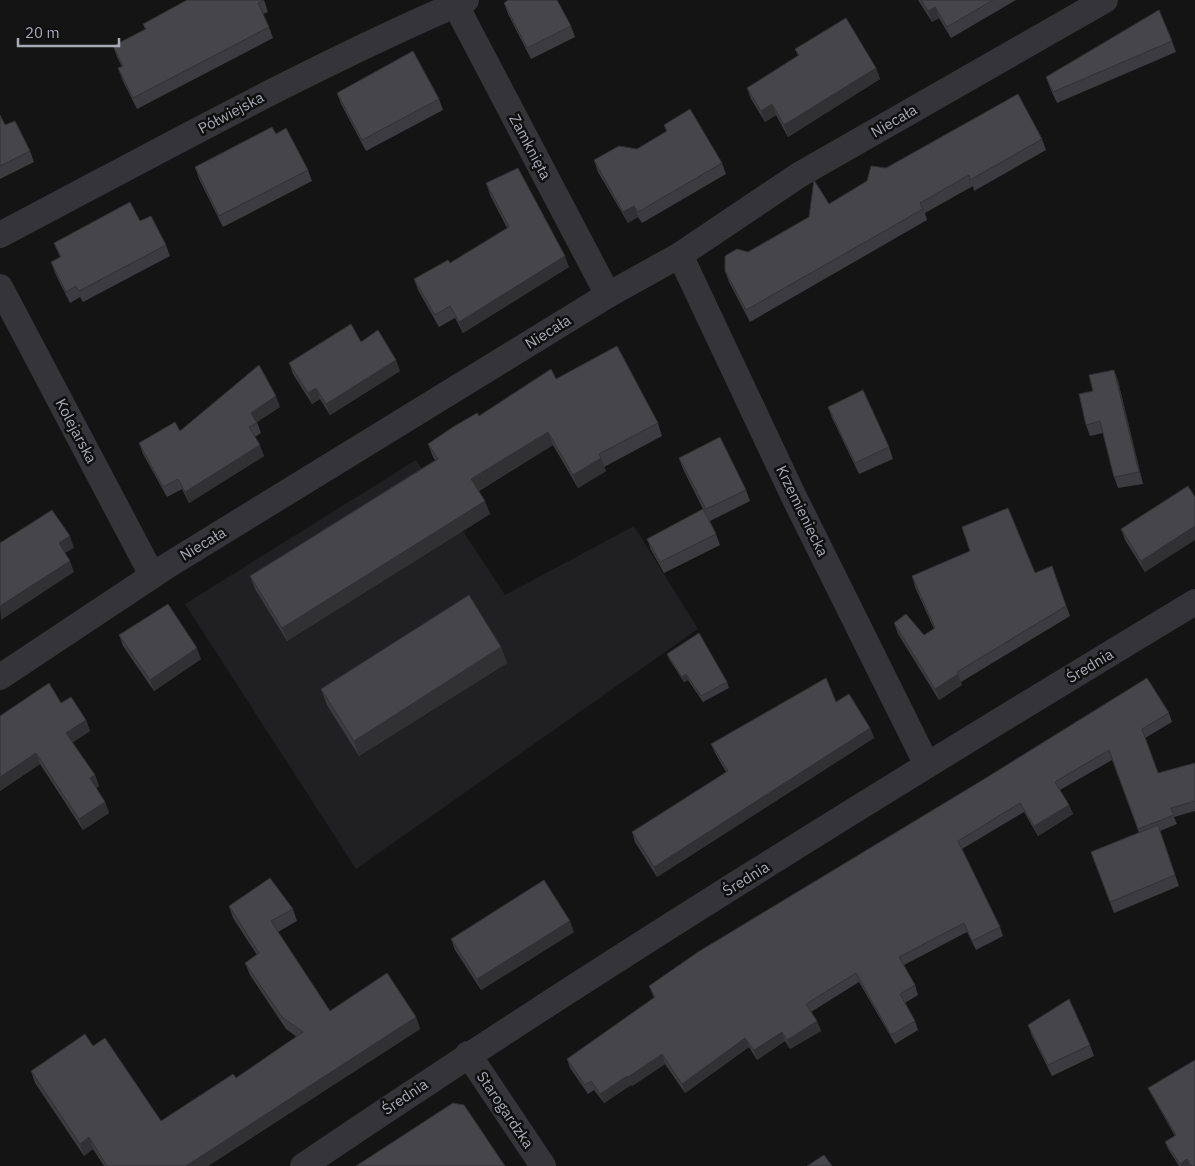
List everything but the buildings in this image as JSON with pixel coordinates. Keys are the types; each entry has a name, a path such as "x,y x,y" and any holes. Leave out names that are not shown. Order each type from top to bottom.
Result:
{"street":[{"name":"Niecała","path":"0,677 152,575 608,295 680,255 800,174 1105,0"},
{"name":"Półwiejska","path":"0,235 288,82 369,42 458,2"},
{"name":"Zamknięta","path":"458,2 608,295"},
{"name":"Krzemieniecka","path":"680,255 794,497 927,765"},
{"name":"Kolejarska","path":"0,287 152,575"},
{"name":"Średnia","path":"303,1166 468,1054 927,765 1195,602"},
{"name":"Starogardzka","path":"468,1054 543,1166"}],"shaded area":[{"path":"416,460 505,595 634,526 698,629 356,869 185,604"}]}
